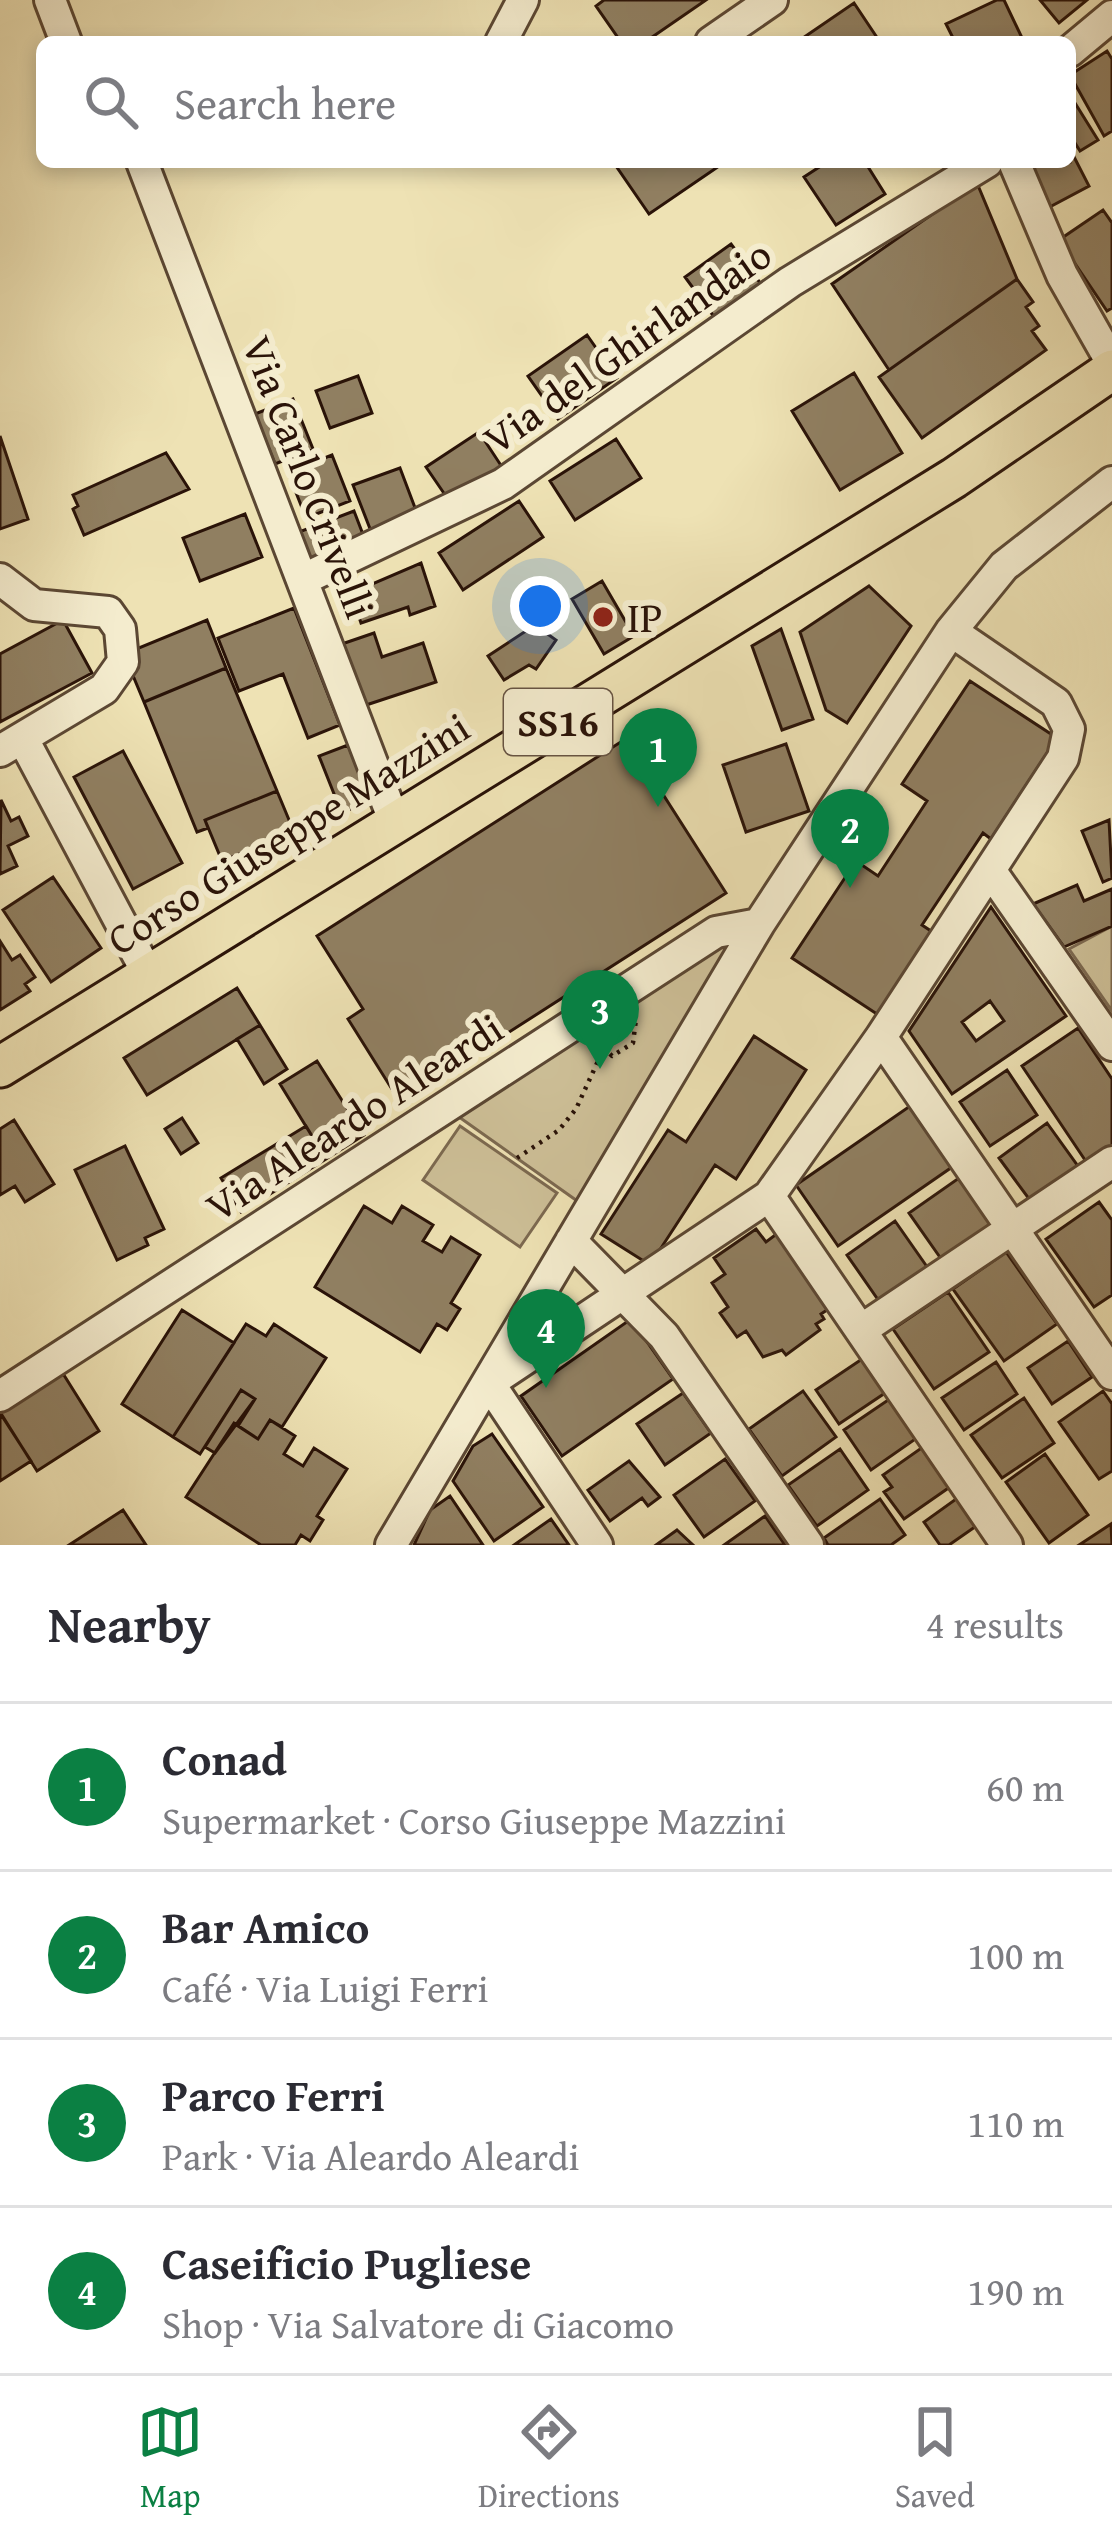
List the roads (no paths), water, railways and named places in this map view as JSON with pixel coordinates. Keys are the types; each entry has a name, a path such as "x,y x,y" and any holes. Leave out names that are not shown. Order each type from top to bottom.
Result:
{"main road":[{"name":"Corso Giuseppe Mazzini","path":"0,1067 954,478 1112,367"}],"street":[{"path":"50,0 63,36"},
{"path":"504,36 523,0"},
{"path":"720,36 772,0"},
{"path":"1076,46 1112,16"},
{"name":"Via Carlo Crivelli","path":"144,168 395,824"},
{"name":"Via del Ghirlandaio","path":"304,579 503,484 790,283 977,168"},
{"path":"1017,168 1062,275 1112,367"},
{"path":"391,1545 759,924 951,631 1004,566 1112,482"},
{"path":"0,579 34,605 107,612 121,629 123,662 116,676 11,745 149,976"},
{"path":"489,1383 769,1196 1063,758 1069,729 1056,703 951,631"},
{"path":"990,870 1112,1045"},
{"name":"Via Aleardo Aleardi","path":"0,1396 721,930 759,924"},
{"path":"880,1037 1112,1374"},
{"path":"861,1330 1112,1162"},
{"path":"769,1196 1007,1545"},
{"path":"571,1241 628,1294 664,1336 808,1545"},
{"path":"489,1383 597,1545"}],"place":[{"name":"IP","path":"603,617"},
{"name":"Conad","path":"658,807"},
{"name":"Bar Amico","path":"850,888"},
{"name":"Parco Ferri","path":"600,1069"},
{"name":"Caseificio Pugliese","path":"546,1388"}]}
